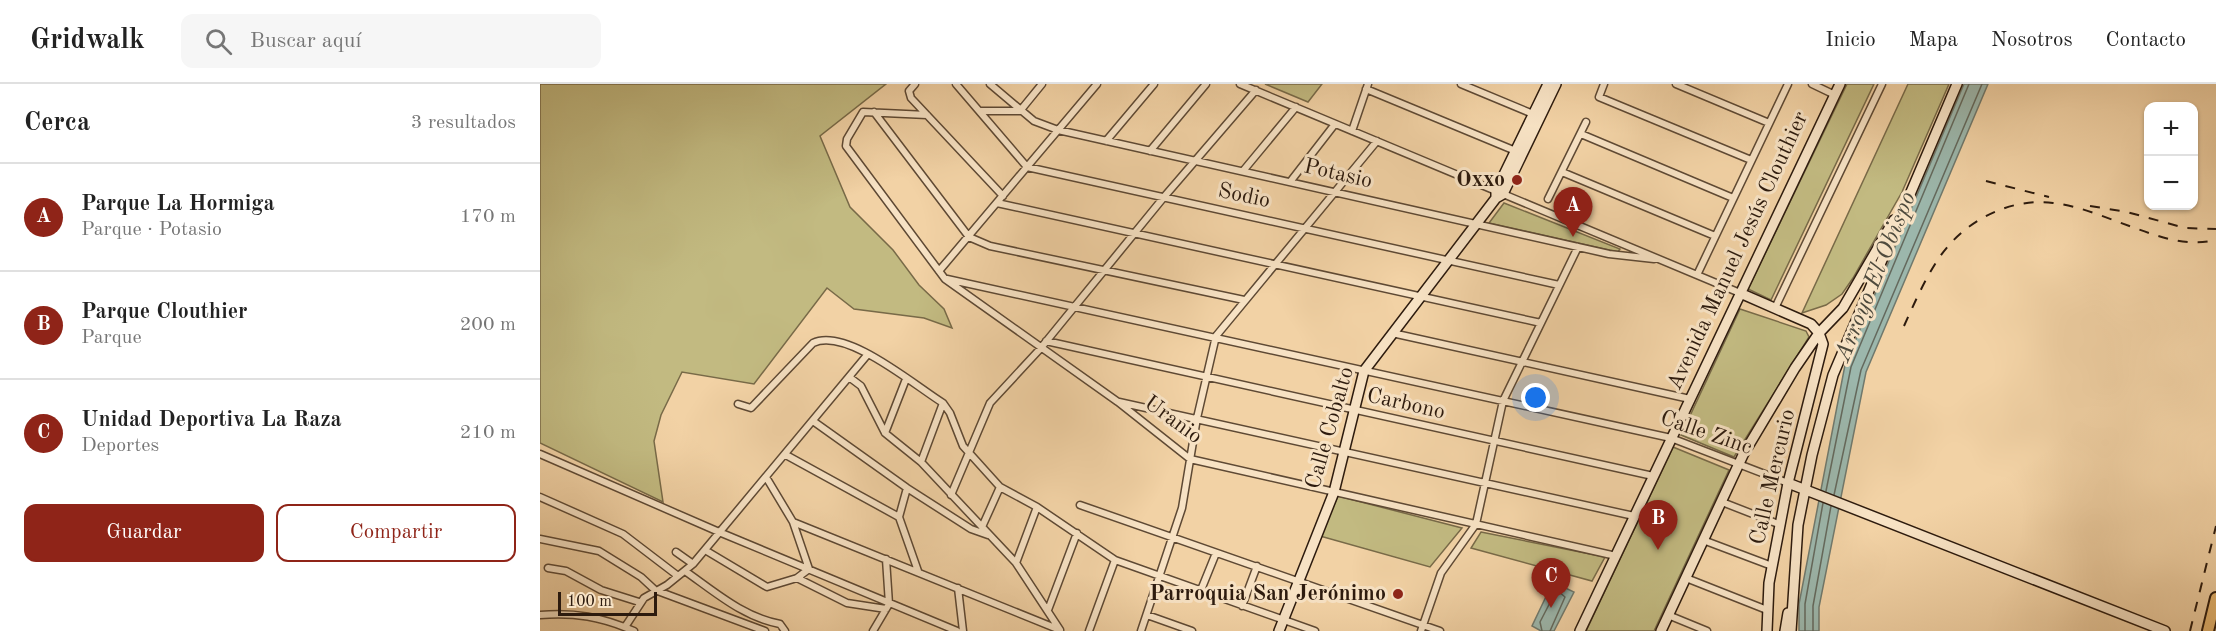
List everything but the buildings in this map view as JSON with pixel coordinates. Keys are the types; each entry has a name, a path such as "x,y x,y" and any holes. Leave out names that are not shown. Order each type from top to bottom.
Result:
{"main road":[{"path":"2205,630 2216,598"}],"street":[{"path":"915,84 908,94 1002,196"},
{"path":"956,84 1027,167"},
{"name":"Potasio","path":"990,84 1020,111 1041,124 1058,130 1578,247 1621,256 1653,259"},
{"path":"1020,111 1042,84"},
{"path":"939,271 1097,84"},
{"path":"1106,141 1154,84"},
{"path":"1150,151 1206,84"},
{"path":"1240,84 1498,195 1802,319 1819,333"},
{"path":"1461,84 1533,114"},
{"path":"1520,153 1533,114 1548,84"},
{"path":"1520,153 1556,84"},
{"path":"1604,84 1599,97 1751,160"},
{"path":"1676,84 1769,123"},
{"path":"1697,275 1788,84"},
{"path":"1812,84 1835,95"},
{"name":"Avenida Manuel Jesús Clouthier","path":"1580,631 1840,84"},
{"path":"1775,308 1882,84"},
{"path":"1791,631 1798,525 1808,492 1839,356 1917,182 1957,84"},
{"path":"1352,131 1367,86 1520,153"},
{"path":"951,495 969,455 979,423 990,403 1040,349 1104,268 1256,90"},
{"path":"1243,171 1296,107"},
{"name":"Potasio","path":"981,111 1020,111"},
{"name":"Uranio","path":"874,112 863,112 846,143 848,149 945,279 1040,349 1118,402 1190,459 1616,556"},
{"path":"874,112 927,115"},
{"path":"874,112 969,237 990,246 1104,268 1244,300"},
{"path":"1548,199 1586,122"},
{"path":"1290,182 1335,124"},
{"path":"1581,134 1733,198"},
{"path":"1141,631 1161,577 1184,501 1197,418 1216,336 1377,141"},
{"name":"Calle Cobalto","path":"1279,631 1334,492 1364,370 1479,224 1498,195 1520,153"},
{"name":"Sodio","path":"1027,167 1559,285"},
{"path":"1562,172 1715,236"},
{"path":"1661,631 1739,464 1777,398 1819,333 1842,308 1917,182"},
{"path":"997,203 1541,323"},
{"path":"1422,628 1444,568 1476,524 1503,401 1578,247"},
{"name":"Calle Zinc","path":"945,279 1216,336 1671,438 2162,631"},
{"path":"1392,333 1690,399"},
{"name":"Calle Mercurio","path":"1767,631 1772,566 1788,483 1822,354 1823,344 1819,333"},
{"path":"738,404 751,408 793,362 820,339 842,342 868,354 943,403 969,455 1000,487 1037,507 1114,560 1315,631"},
{"name":"Carbono","path":"1046,341 1653,477"},
{"path":"626,627 639,602 693,564 868,354"},
{"path":"849,376 861,386 885,433 921,462 1016,563 1061,631"},
{"path":"885,433 906,379"},
{"path":"1118,402 1634,516"},
{"path":"921,462 943,403"},
{"path":"813,422 971,530 992,537"},
{"path":"540,454 809,569 887,607 957,631"},
{"path":"786,455 899,517"},
{"path":"766,477 793,522 809,569"},
{"path":"982,527 1000,487"},
{"path":"907,488 899,517 918,571"},
{"path":"1785,500 1792,495 1796,498 1795,518 1798,525"},
{"path":"540,498 597,520 623,534 678,576"},
{"path":"1722,502 1781,525"},
{"path":"1080,505 1257,566 1422,628 1440,631"},
{"path":"1016,563 1037,507"},
{"path":"793,522 1061,631"},
{"path":"1048,610 1077,533"},
{"path":"540,539 599,551 634,572 655,591 743,628 765,631"},
{"path":"1703,540 1772,566"},
{"path":"705,550 762,586 772,587 797,578 809,569"},
{"path":"676,552 693,564"},
{"path":"1201,590 1216,553"},
{"path":"877,630 887,607 886,558"},
{"path":"1089,631 1114,560"},
{"path":"1242,606 1257,566"},
{"path":"548,568 574,575 601,590 639,602"},
{"path":"685,571 746,613 759,620 780,624 785,631"},
{"path":"797,578 847,603 887,607"},
{"path":"1686,578 1767,610"},
{"path":"958,588 963,631"},
{"path":"1785,631 1791,605"},
{"path":"540,615 578,614 604,619 634,631"},
{"path":"1147,615 1192,631"},
{"path":"1668,615 1707,631"}],"shaded area":[{"path":"540,84 886,84 820,136 850,207 893,250 919,285 944,309 952,328 924,318 854,309 827,288 754,384 682,372 661,415 654,441 663,502 540,443"},
{"path":"1265,84 1322,84 1308,102"},
{"path":"1847,84 1874,84 1771,300 1748,289"},
{"path":"1908,84 1949,84 1902,192 1853,278 1842,294 1826,305 1802,313"},
{"path":"1504,203 1620,249 1618,252 1489,223"},
{"path":"1740,309 1806,331 1809,337 1734,457 1681,435"},
{"path":"1673,447 1729,470 1654,631 1586,631"},
{"path":"1338,496 1462,528 1430,567 1320,536"},
{"path":"1481,532 1605,557 1592,581 1471,548"}],"water":[{"path":"1964,84 1988,84 1866,372 1819,607 1819,631 1799,631 1799,604 1845,365"},
{"path":"1553,582 1574,592 1554,631 1541,631 1532,626"}],"railway":[{"path":"1986,181 2049,197"},
{"path":"1904,326 1928,276 1947,247 1972,224 2019,204 2036,202 2063,205 2173,240 2184,242 2216,240"},
{"path":"2090,206 2127,212 2185,228 2216,229"},
{"path":"2190,631 2216,526"}],"place":[{"name":"Oxxo","path":"1517,180"},
{"name":"Parque La Hormiga","path":"1573,237"},
{"name":"Parque Clouthier","path":"1658,550"},
{"name":"Parroquia San Jerónimo","path":"1398,594"},
{"name":"Unidad Deportiva La Raza","path":"1551,608"}],"water label":[{"name":"Arroyo El Obispo","path":"1876,277"}]}
